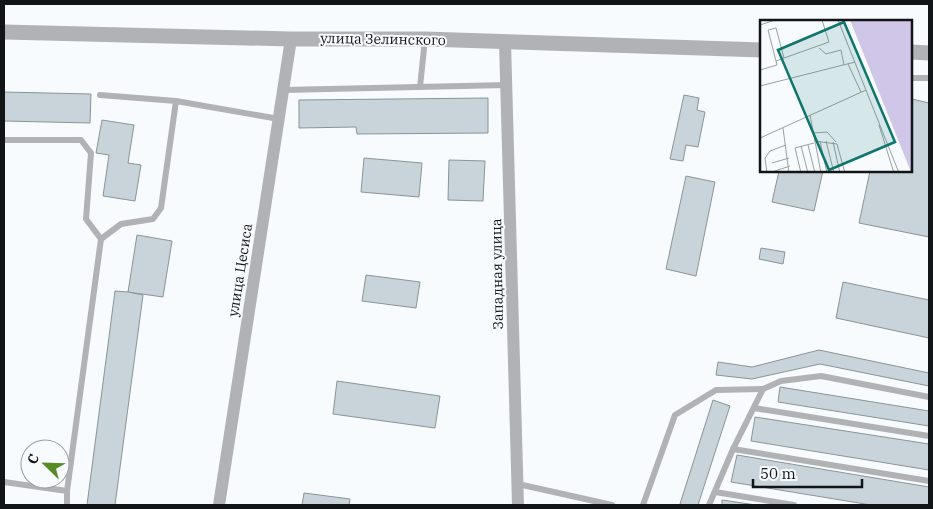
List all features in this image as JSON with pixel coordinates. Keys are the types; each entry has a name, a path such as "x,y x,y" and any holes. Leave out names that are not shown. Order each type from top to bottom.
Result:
{"street":[{"name":"улица Зелинского","path":"4,32 424,40 760,50"},
{"name":"улица Цесиса","path":"219,505 291,38"},
{"name":"Западная улица","path":"505,42 518,505"},
{"path":"913,52 929,53"}],"lane":[{"path":"420,86 424,40"},
{"path":"913,78 929,78"},
{"path":"283,90 507,84"},
{"path":"100,95 176,101 279,119"},
{"path":"101,239 121,224 153,219 161,208 176,101"},
{"path":"4,140 81,140 91,153 86,219 101,239 67,491 67,505"},
{"path":"643,505 676,415 716,390 764,389 781,381 821,376 929,396"},
{"path":"709,505 733,449 764,389"},
{"path":"754,408 929,436"},
{"path":"733,449 929,480"},
{"path":"4,482 67,491"},
{"path":"518,484 612,505"},
{"path":"715,492 794,505"}],"building":[{"path":"4,92 91,94 90,123 4,121"},
{"path":"684,95 699,98 697,110 705,112 698,147 686,145 683,161 670,159"},
{"path":"488,98 488,133 357,134 356,127 299,128 299,100"},
{"path":"913,99 929,103 929,237 859,223 870,172 913,172"},
{"path":"102,120 134,125 128,163 141,165 135,201 103,196 109,155 96,153"},
{"path":"364,158 422,163 419,197 361,192"},
{"path":"449,160 485,161 483,201 448,200"},
{"path":"779,172 823,172 814,211 772,202"},
{"path":"686,176 715,182 696,276 666,269"},
{"path":"137,235 172,241 163,297 128,292"},
{"path":"761,248 785,252 783,264 759,259"},
{"path":"366,275 420,282 416,308 362,301"},
{"path":"843,282 929,300 929,338 836,318"},
{"path":"115,291 143,295 115,505 87,505"},
{"path":"819,350 929,373 929,386 820,364 752,379 716,375 718,362 752,367"},
{"path":"337,381 440,396 435,428 333,414"},
{"path":"780,387 929,411 929,426 778,402"},
{"path":"713,400 730,406 698,505 680,504"},
{"path":"755,417 929,444 929,470 751,441"},
{"path":"737,455 929,487 929,505 871,505 731,482"},
{"path":"304,493 350,499 349,505 302,505"},
{"path":"722,500 756,505 722,505"}]}
